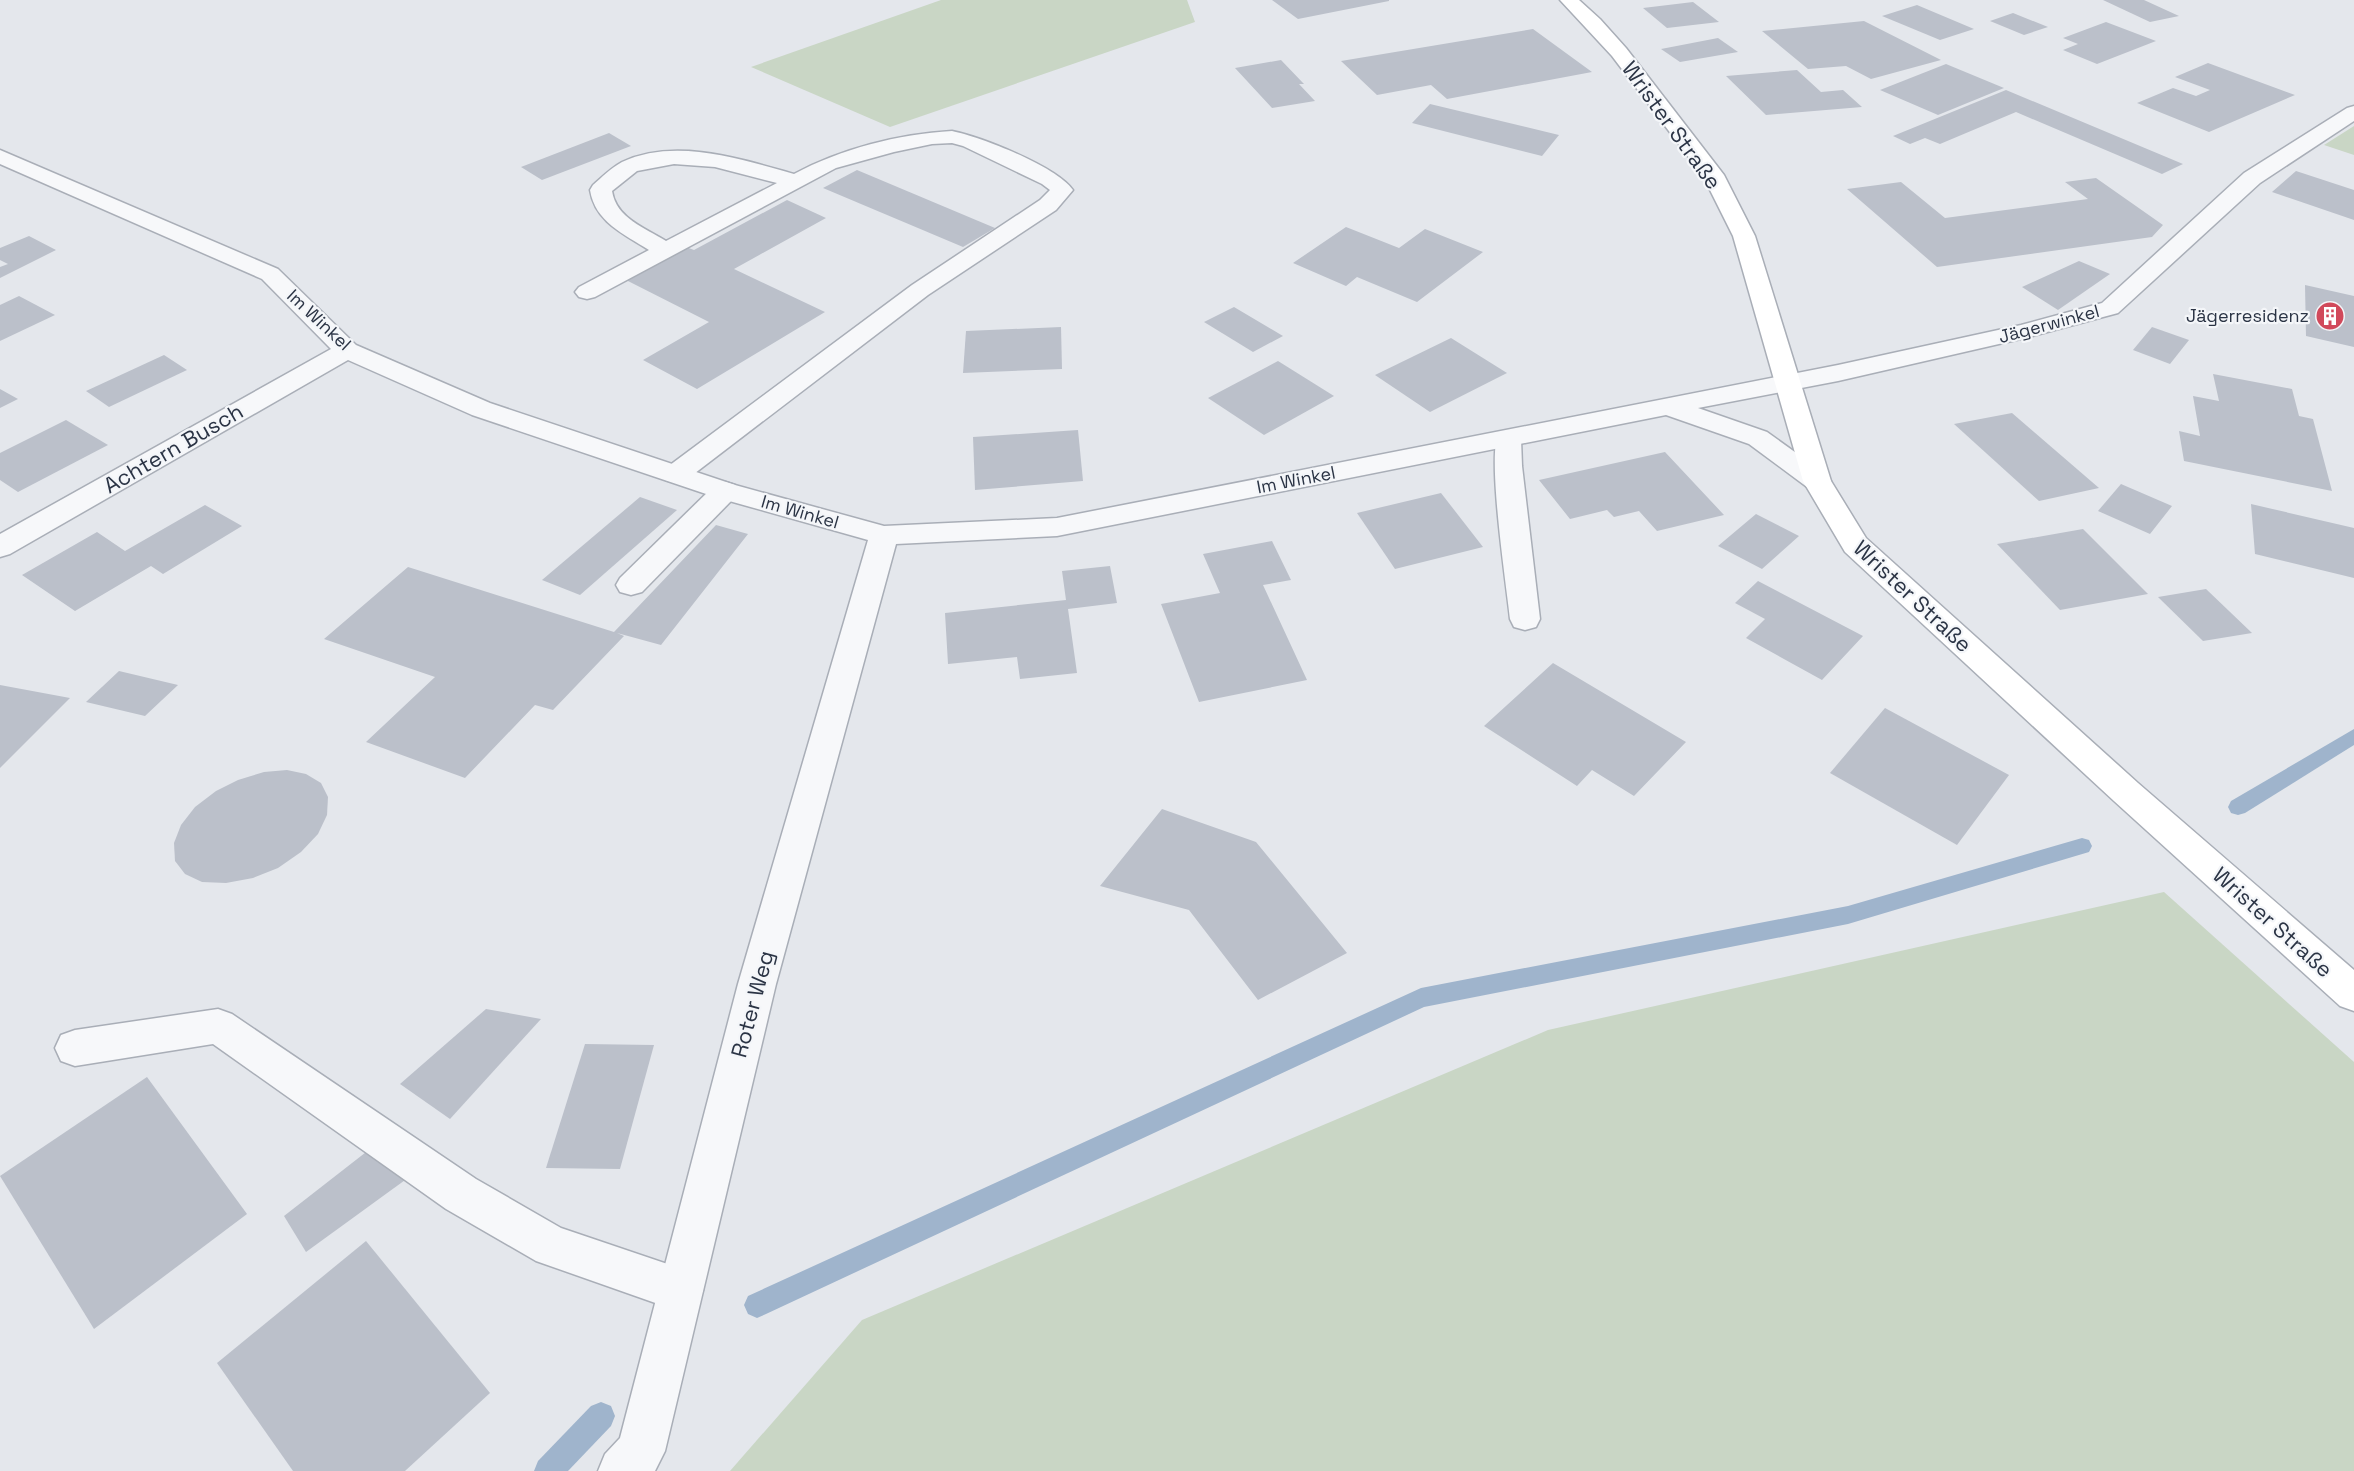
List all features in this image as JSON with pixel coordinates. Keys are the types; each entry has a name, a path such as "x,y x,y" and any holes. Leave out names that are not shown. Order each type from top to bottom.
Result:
{"street":[{"name":"Wrister Straße","path":"1569,0 1594,23 1619,52 1713,175 1744,236 1817,481 1855,545 2126,792 2354,994"},
{"name":"Jägerwinkel","path":"1788,383 2025,331 2110,308 2252,178 2354,112"},
{"path":"587,292 829,164 891,146 932,138 952,137 970,141 1050,179 1062,190 1048,204 920,290 676,474"},
{"name":"Im Winkel","path":"0,156 270,274 347,350 482,409 725,491 884,535 1057,527 1788,383"},
{"path":"666,251 612,217 603,203 601,190 633,165 665,158 692,158 744,167 794,181"},
{"name":"Achtern Busch","path":"0,547 347,350"},
{"name":"Im Winkel","path":"1669,408 1758,438 1817,481"},
{"path":"1508,439 1508,466 1525,619"},
{"path":"631,585 725,491"},
{"name":"Roter Weg","path":"622,1471 641,1450 757,984 884,535"},
{"path":"75,1048 218,1026 461,1194 551,1246 681,1290"}],"green space":[{"path":"941,0 1187,0 1195,22 890,127 751,67"},
{"path":"2354,126 2354,155 2324,145"},
{"path":"2164,892 2354,1062 2354,1471 730,1471 862,1320 1548,1030"}],"building":[{"path":"1272,0 1389,0 1389,1 1298,19"},
{"path":"2103,0 2144,0 2179,16 2150,22"},
{"path":"1693,2 1719,22 1667,28 1643,8"},
{"path":"1917,5 1974,29 1940,40 1882,16"},
{"path":"2013,13 2048,27 2024,35 1990,21"},
{"path":"1864,21 1941,60 1871,79 1846,66 1808,69 1762,31"},
{"path":"2106,22 2156,41 2097,64 2063,50 2078,44 2063,38"},
{"path":"1533,29 1592,72 1447,99 1431,85 1377,95 1341,61"},
{"path":"1718,38 1738,52 1680,62 1661,49"},
{"path":"1281,60 1304,84 1299,84 1315,101 1272,108 1235,68"},
{"path":"2208,63 2295,95 2209,132 2137,103 2173,88 2196,96 2210,90 2175,77"},
{"path":"1946,64 2004,88 1938,115 1880,90"},
{"path":"1797,70 1821,92 1843,90 1862,107 1766,115 1726,76"},
{"path":"2006,90 2183,164 2162,174 2016,112 1940,144 1925,138 1910,144 1893,136"},
{"path":"1430,104 1559,135 1542,156 1412,123"},
{"path":"609,133 631,146 542,180 521,167"},
{"path":"857,170 995,228 963,247 823,188"},
{"path":"2296,171 2354,190 2354,220 2272,192"},
{"path":"2096,178 2163,225 2152,237 1937,267 1847,189 1901,182 1945,218 2088,199 2065,182"},
{"path":"787,200 826,218 734,269 825,312 697,389 643,360 709,322 624,279 686,247 694,250"},
{"path":"1346,227 1399,248 1425,229 1483,252 1417,302 1357,277 1346,286 1293,263"},
{"path":"29,236 56,250 0,278 0,267 8,264 0,260 0,248"},
{"path":"2079,261 2110,274 2058,310 2022,287"},
{"name":"Jägerresidenz","path":"2305,285 2354,296 2354,347 2306,336"},
{"path":"19,296 55,315 0,341 0,305"},
{"path":"1234,307 1283,336 1253,352 1204,322"},
{"path":"1061,327 1062,369 963,373 966,331"},
{"path":"2152,327 2189,340 2170,364 2133,350"},
{"path":"1451,338 1507,373 1430,412 1375,375"},
{"path":"164,355 187,370 109,407 86,391"},
{"path":"1278,361 1334,396 1264,435 1208,398"},
{"path":"2213,374 2292,389 2299,416 2313,419 2332,491 2184,461 2179,431 2200,436 2193,396 2219,401"},
{"path":"0,389 18,399 0,408"},
{"path":"2012,413 2099,488 2039,501 1954,424"},
{"path":"66,420 108,445 18,492 0,480 0,453"},
{"path":"1078,430 1083,481 975,490 973,437"},
{"path":"1665,452 1724,515 1657,531 1639,511 1614,517 1607,510 1570,519 1539,480"},
{"path":"2121,484 2172,506 2150,534 2098,511"},
{"path":"1441,493 1483,547 1395,569 1357,513"},
{"path":"640,497 677,510 580,595 542,580"},
{"path":"2251,504 2354,528 2354,578 2255,554"},
{"path":"205,505 242,526 163,574 151,566 75,611 22,575 97,532 125,551"},
{"path":"1756,514 1799,536 1762,569 1718,546"},
{"path":"716,525 748,534 661,645 617,633 624,636 553,710 535,705 465,778 366,742 435,677 324,639 408,567 614,632"},
{"path":"2083,529 2148,594 2060,610 1997,544"},
{"path":"1272,541 1291,580 1263,585 1307,680 1199,702 1161,604 1220,593 1203,554"},
{"path":"1110,566 1117,603 1068,609 1077,673 1020,679 1017,657 948,664 945,613 1066,600 1062,571"},
{"path":"1758,581 1863,636 1822,680 1746,638 1765,619 1735,603"},
{"path":"2206,589 2252,633 2203,641 2158,597"},
{"path":"1553,663 1686,742 1634,796 1592,770 1577,786 1484,726"},
{"path":"119,671 178,685 145,716 86,702"},
{"path":"0,685 70,698 0,768"},
{"path":"1885,708 2009,775 1957,845 1830,773"},
{"path":"287,770 306,774 321,783 328,797 327,815 318,834 301,852 278,868 253,878 226,883 202,882 185,874 175,861 174,843 181,825 195,807 216,791 238,780 264,772"},
{"path":"1162,809 1256,842 1347,953 1258,1000 1189,910 1100,886"},
{"path":"486,1009 541,1019 450,1119 400,1084"},
{"path":"585,1044 654,1045 620,1169 546,1168"},
{"path":"147,1077 247,1214 94,1329 0,1176"},
{"path":"370,1149 423,1167 306,1252 284,1216"},
{"path":"366,1241 490,1393 405,1471 293,1471 217,1363"}],"waterway":[{"path":"2238,807 2354,736"},
{"path":"757,1305 1421,998 1848,915 2082,846"},
{"path":"548,1471 601,1416"}],"place":[{"name":"Jägerresidenz","path":"2330,316"}]}
